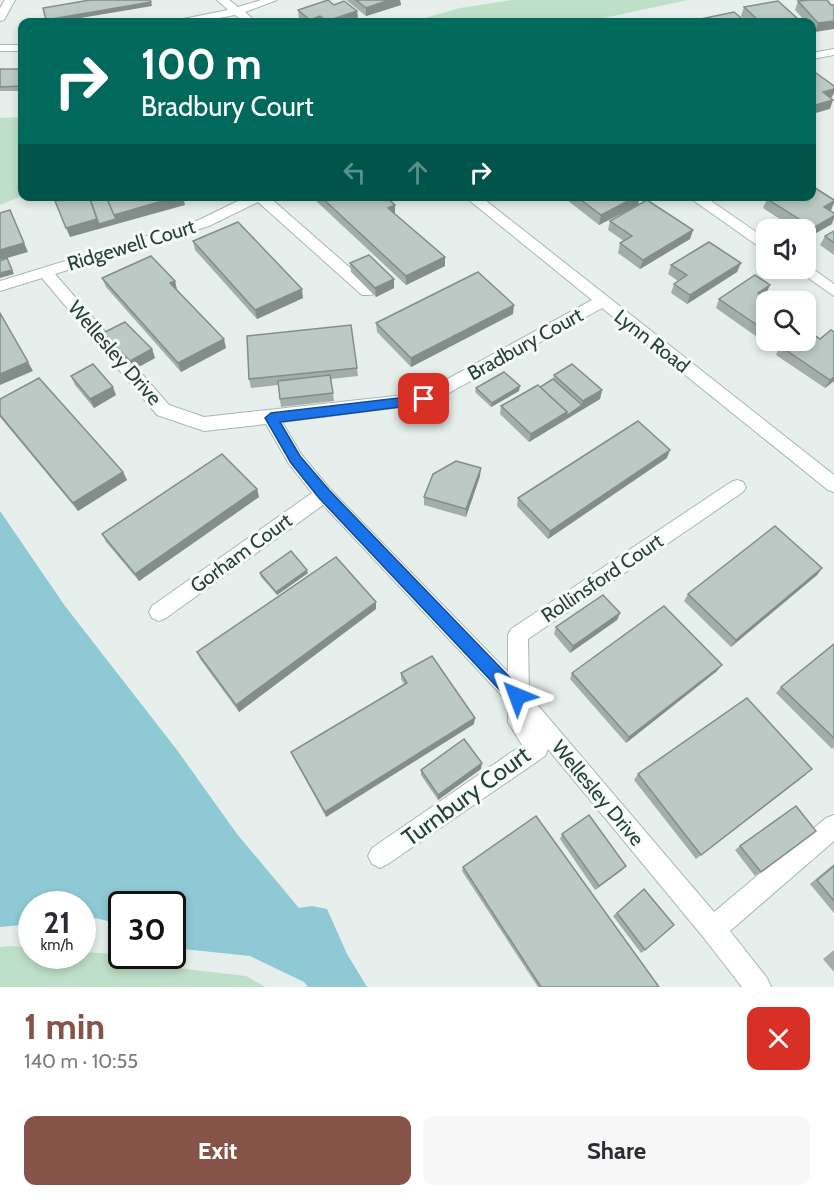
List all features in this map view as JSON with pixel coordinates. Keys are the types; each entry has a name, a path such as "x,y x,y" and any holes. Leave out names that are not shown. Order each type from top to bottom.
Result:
{"street":[{"path":"0,18 9,0"},
{"path":"222,0 246,18"},
{"path":"203,18 237,11 272,0"},
{"path":"0,48 18,48"},
{"path":"816,55 834,52"},
{"name":"Ridgewell Court","path":"0,286 204,223 251,201"},
{"path":"265,201 367,291"},
{"name":"Lynn Road","path":"478,201 834,485"},
{"path":"701,201 756,239"},
{"name":"Wellesley Drive","path":"45,272 163,410 204,424 271,418 295,459 324,494 517,696 713,929 758,987"},
{"path":"816,278 834,291"},
{"name":"Bradbury Court","path":"271,418 424,399 603,301"},
{"name":"Rollinsford Court","path":"517,696 518,635 737,487"},
{"name":"Gorham Court","path":"159,612 324,494"},
{"name":"Turnbury Court","path":"380,856 537,748 519,722 517,696"},
{"path":"713,929 834,826"}],"green space":[{"path":"511,0 688,0 604,18 425,18 460,8"},
{"path":"18,117 18,198 0,205 0,118"},
{"path":"0,947 18,947 18,969 96,969 96,953 108,954 108,969 186,969 246,976 266,987 0,987"}],"water":[{"path":"0,511 65,606 177,750 237,834 299,908 312,906 327,909 347,954 367,987 308,987 304,982 250,956 186,949 186,891 108,891 108,921 96,918 96,891 18,891 18,925 0,927"}],"building":[{"path":"90,0 150,0 151,2 58,18 46,18 43,8"},
{"path":"328,0 334,5 344,1 357,11 336,18 320,16 308,18 298,10"},
{"path":"356,0 389,0 366,8"},
{"path":"827,0 834,5 834,21 818,23 816,18 798,1"},
{"path":"778,1 797,18 756,18 744,7"},
{"path":"734,12 741,18 706,18"},
{"path":"0,69 18,69 18,86 0,87"},
{"path":"816,73 834,86 834,89 823,92 833,100 816,105"},
{"path":"816,189 834,200 824,207 834,213 834,216 816,226 816,219 799,219 770,201 816,201"},
{"path":"55,201 91,201 97,219 66,228"},
{"path":"91,201 108,201 116,219 99,224"},
{"path":"108,201 163,201 114,215"},
{"path":"325,201 391,201 395,205 388,208 445,257 406,276"},
{"path":"583,201 628,201 601,215"},
{"path":"649,201 693,230 643,260 620,243 632,236 610,221"},
{"path":"10,210 24,243 0,250 0,213"},
{"path":"238,222 302,289 255,310 193,241"},
{"path":"834,231 834,243 825,236"},
{"path":"709,242 741,263 690,295 674,284 687,275 671,265"},
{"path":"369,255 394,279 375,288 350,263"},
{"path":"151,256 175,281 170,283 224,339 178,363 102,278"},
{"path":"7,258 12,270 0,273 0,261"},
{"path":"478,272 514,305 411,358 376,323"},
{"path":"755,275 756,279 761,279 770,285 761,291 756,291 756,324 719,299"},
{"path":"0,313 28,362 0,374"},
{"path":"125,322 152,349 130,361 103,333"},
{"path":"351,325 357,368 249,379 247,336"},
{"path":"831,330 834,332 834,377 830,380 787,351 816,351 816,336 820,339"},
{"path":"93,364 113,387 90,399 71,376"},
{"path":"572,364 602,390 583,401 554,375"},
{"path":"504,372 520,386 492,403 476,388"},
{"path":"330,375 333,393 280,399 278,381"},
{"path":"39,378 123,472 73,503 0,415 0,399"},
{"path":"553,379 582,405 566,416 567,412 540,387"},
{"path":"538,385 567,412 531,434 501,406"},
{"path":"638,421 670,450 550,531 518,498"},
{"path":"222,454 257,489 135,574 102,534"},
{"path":"456,461 481,468 466,509 424,497 433,474"},
{"path":"775,526 822,568 736,640 688,594"},
{"path":"291,551 307,570 276,592 260,573"},
{"path":"336,557 376,602 236,705 197,652"},
{"path":"603,595 620,613 573,646 556,627"},
{"path":"664,606 722,665 629,737 572,673"},
{"path":"834,644 834,738 781,687"},
{"path":"432,656 475,718 325,812 291,752 407,683 401,673"},
{"path":"747,698 812,769 701,855 638,774"},
{"path":"464,739 482,763 438,795 421,770"},
{"path":"796,806 816,831 761,872 740,846"},
{"path":"589,815 626,866 599,886 562,834"},
{"path":"536,816 659,987 541,987 463,867"},
{"path":"834,866 834,901 817,880"},
{"path":"644,889 674,925 645,950 617,913"}],"route":[{"path":"424,399 271,418 295,459 324,494 517,696"}]}
